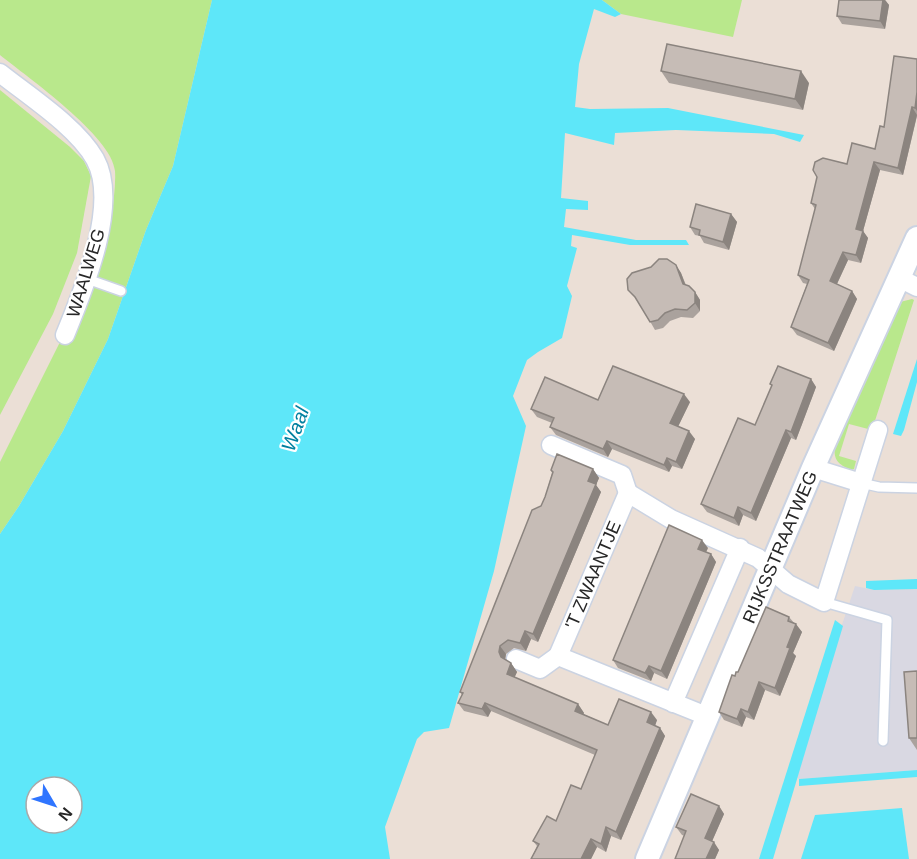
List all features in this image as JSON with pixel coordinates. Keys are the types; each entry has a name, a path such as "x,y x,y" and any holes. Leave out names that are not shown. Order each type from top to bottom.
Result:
{"street":[{"name":"WAALWEG","path":"0,73 80,138 95,159 101,174 102,226 87,279 65,335"},
{"name":"RIJKSSTRAATWEG","path":"647,859 813,468 908,283 917,238"},
{"path":"550,445 622,475 628,494 671,519 740,548 758,558 788,584 824,602 878,430"},
{"path":"813,468 861,483"},
{"name":"'T ZWAANTJE","path":"558,656 628,494"},
{"path":"673,703 740,548"},
{"path":"516,659 540,669 558,656 709,717"}],"lane":[{"path":"87,279 121,291"},
{"path":"861,483 879,487 917,488"},
{"path":"824,602 887,620 883,741"}],"shaded area":[{"path":"855,586 874,590 917,589 917,770 799,779 792,774"}],"green space":[{"path":"0,0 212,0 173,166 146,230 108,339 63,431 0,534 0,462 87,288 110,216 112,217 115,171 100,141 66,108 0,55"},
{"path":"602,0 742,0 733,37 621,14"},
{"path":"0,90 70,147 84,161 91,176 77,253 53,314 0,415"},
{"path":"914,300 872,430 849,424 839,456 856,461 854,469 851,470 837,461 835,445 900,302"}],"water":[{"name":"Waal","path":"212,0 602,0 621,14 615,17 594,9 579,64 575,107 590,109 668,108 804,135 800,142 774,134 676,130 615,133 614,145 565,133 561,198 588,201 588,210 566,209 564,227 636,240 686,240 689,245 630,245 572,235 571,246 577,248 567,286 572,296 562,338 527,360 513,396 526,426 494,571 449,728 424,732 417,739 385,827 390,859 0,859 0,534 63,431 108,339 146,230 173,166"},
{"path":"917,359 917,382 904,430 901,436 893,434"},
{"path":"917,579 917,589 874,590 866,588 866,581"},
{"path":"835,620 843,626 773,859 759,859"},
{"path":"917,770 917,777 799,786 799,779"},
{"path":"902,808 909,859 801,859 815,815"}],"building":[{"path":"839,0 883,0 880,21 837,16"},
{"path":"667,44 801,71 795,99 661,71"},
{"path":"894,56 917,59 915,108 912,107 898,168 874,162 856,229 863,231 856,255 843,252 830,281 852,291 828,343 791,327 809,280 798,275 816,205 811,203 817,177 813,170 815,162 823,158 847,164 852,143 875,149 880,126 884,127"},
{"path":"696,204 731,214 723,242 699,235 700,230 690,227"},
{"path":"659,259 667,259 676,265 683,284 695,292 695,303 687,310 675,309 665,313 658,320 650,322 635,297 628,290 627,279 632,273 651,267"},
{"path":"613,366 684,394 670,423 689,431 676,462 667,458 664,465 607,441 603,449 550,427 554,418 531,409 545,377 598,400"},
{"path":"778,366 811,379 791,432 786,430 751,513 738,507 734,518 701,504 738,418 755,425"},
{"path":"557,454 593,469 588,481 596,484 533,634 525,631 520,643 508,640 500,646 501,657 511,663 507,674 578,704 575,711 608,725 619,699 651,712 647,722 660,728 616,832 606,827 601,844 591,839 581,859 531,859 539,844 533,841 547,816 556,821 571,785 581,789 597,750 485,703 482,709 458,703 463,693 460,692 532,510 541,506 545,497"},
{"path":"669,525 702,540 698,549 711,554 661,671 649,666 645,673 613,660"},
{"path":"766,607 789,617 788,621 796,624 787,647 790,648 775,688 759,682 748,712 741,709 737,719 719,712 732,675 735,676 738,672"},
{"path":"917,671 917,738 909,738 904,672"},
{"path":"691,794 719,806 705,838 714,842 706,859 675,859 686,831 676,827"}]}
